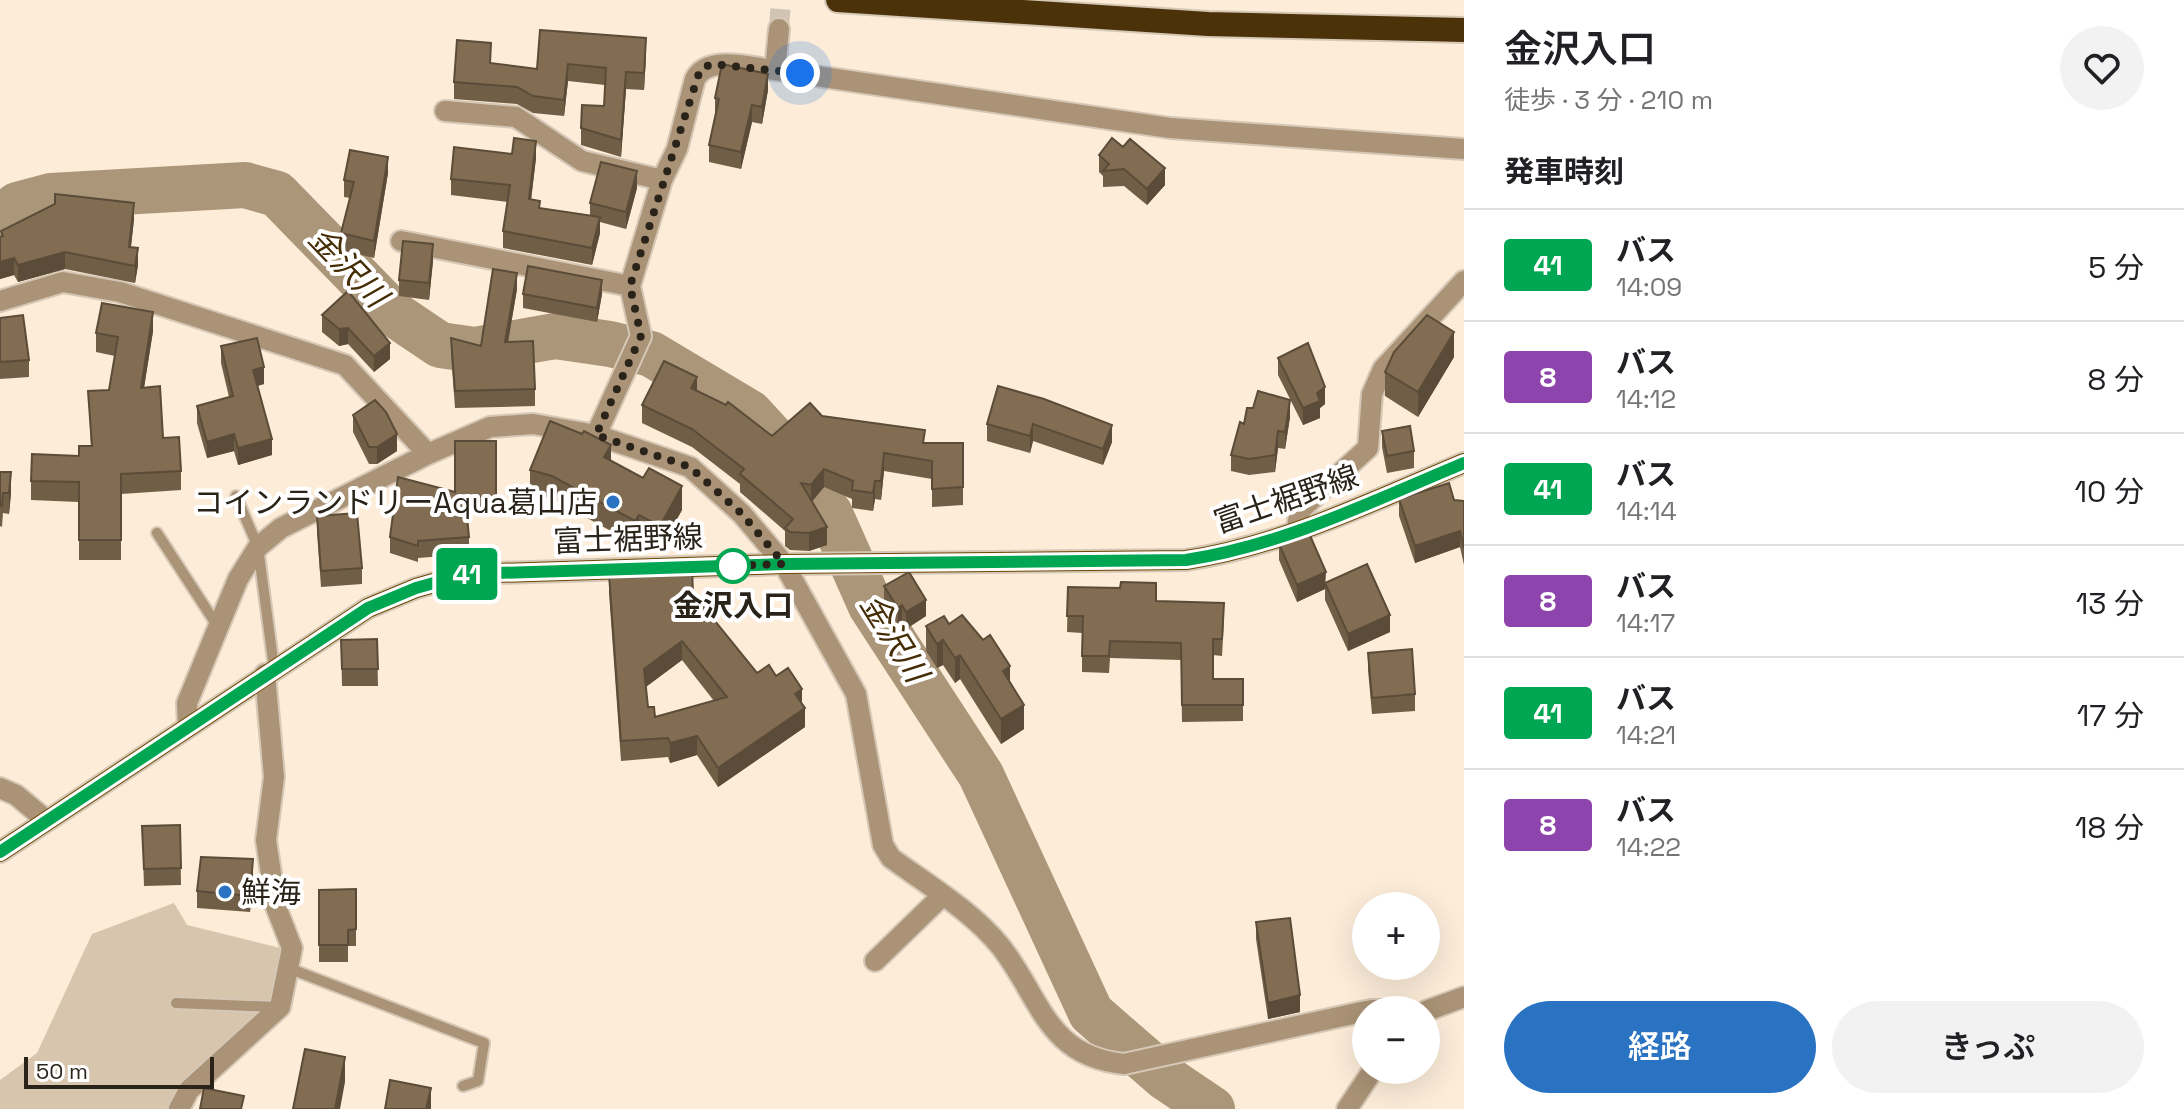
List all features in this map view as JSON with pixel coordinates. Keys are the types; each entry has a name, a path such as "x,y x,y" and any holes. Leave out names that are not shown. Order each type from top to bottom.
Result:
{"highway":[{"path":"838,0 1208,24 1464,30"}],"main road":[{"name":"富士裾野線","path":"0,852 368,608 416,588 466,574 784,564 1186,560 1233,553 1296,533 1464,463"}],"street":[{"path":"775,70 779,29"},
{"path":"596,435 641,336 630,286 662,180 677,149 700,70 711,64 775,70 1170,128 1464,149"},
{"path":"445,111 516,117 582,161 662,180"},
{"path":"401,241 630,286"},
{"path":"1296,533 1300,510 1368,448 1372,394 1383,369 1464,281"},
{"path":"0,301 63,282 120,292 345,365 428,454"},
{"path":"188,725 187,703 238,579 258,547 281,528 428,454 490,427 533,424 596,435 690,467 742,514 784,564 856,694 883,845 891,858 977,923 1001,948 1030,997 1058,1035 1078,1051 1101,1062 1124,1064 1163,1058 1264,1030 1352,1013"},
{"path":"179,1109 189,1090 280,1007 292,948 276,907 266,840 274,777 270,671"},
{"path":"0,788 16,795 46,820"},
{"path":"875,961 942,896"},
{"path":"1440,1006 1464,997"},
{"path":"1347,1109 1364,1084"}],"lane":[{"path":"236,496 258,547 270,671"},
{"path":"157,533 218,627"},
{"path":"288,968 484,1043 478,1081 463,1086"},
{"path":"176,1003 280,1007"}],"shaded area":[{"path":"174,903 187,925 284,949 273,999 175,1109 0,1109 0,1080 37,1053 92,934"}],"building":[{"path":"540,30 646,38 644,73 626,72 621,140 581,128 582,105 604,106 606,68 568,64 564,100 533,96 517,87 454,82 457,40 491,43 490,63 537,69"},
{"path":"722,64 768,74 762,107 752,105 741,152 709,145 719,99 715,98"},
{"path":"514,138 536,141 529,199 540,201 539,208 600,217 592,248 503,231 510,185 451,179 454,147 512,154"},
{"path":"1112,138 1123,147 1130,139 1165,168 1147,189 1124,169 1103,171 1109,164 1099,155"},
{"path":"350,150 388,157 374,241 341,233 354,182 344,180"},
{"path":"601,162 637,171 626,212 590,203"},
{"path":"55,194 134,203 129,247 138,248 135,266 65,252 18,265 14,258 0,262 1,231 55,204"},
{"path":"403,241 433,244 429,283 399,280"},
{"path":"528,266 602,280 597,308 523,294"},
{"path":"493,269 517,273 505,342 533,341 535,389 455,391 451,338 481,346"},
{"path":"348,291 390,343 374,356 348,328 339,329 322,315"},
{"path":"102,303 153,312 141,388 160,386 163,438 179,437 181,471 121,474 121,540 79,540 79,482 31,481 32,454 79,456 79,446 92,446 88,391 109,390 118,337 96,333"},
{"path":"23,315 29,360 0,362 0,318"},
{"path":"1427,315 1454,332 1418,392 1385,372 1394,352"},
{"path":"257,338 264,367 253,370 272,439 238,448 234,434 207,442 197,406 233,396 221,346"},
{"path":"1308,343 1325,387 1317,393 1320,401 1303,408 1278,358"},
{"path":"664,361 697,377 691,388 726,405 728,402 772,436 810,403 822,416 925,430 923,443 963,443 963,487 932,489 932,461 884,453 881,481 875,481 873,493 852,490 853,481 824,469 811,485 801,483 827,527 809,533 790,532 785,528 793,519 740,474 744,469 692,429 642,405"},
{"path":"998,386 1044,399 1112,425 1103,449 1033,424 1030,436 987,424"},
{"path":"1258,391 1290,400 1285,432 1278,431 1275,455 1249,459 1231,455 1240,422 1244,424 1247,408 1253,408"},
{"path":"375,400 386,412 397,434 377,447 369,447 353,415"},
{"path":"550,421 582,434 584,431 611,445 604,457 643,478 649,468 682,486 660,526 639,515 635,521 552,476 530,470"},
{"path":"1410,426 1414,451 1387,456 1382,431"},
{"path":"455,441 496,441 496,497 465,496 469,537 418,541 418,546 390,537 398,477 455,492"},
{"path":"0,472 11,472 9,493 3,493 2,506 0,505"},
{"path":"1449,483 1454,500 1464,501 1464,548 1460,531 1415,546 1399,499"},
{"path":"357,513 362,568 321,571 317,516"},
{"path":"1308,531 1326,572 1297,585 1279,544"},
{"path":"1367,564 1390,615 1348,634 1325,583"},
{"path":"692,568 693,594 757,673 769,665 776,676 788,668 802,689 795,694 805,708 718,768 697,736 670,743 668,738 621,741 609,574","holes":["682,641 727,697 655,717 654,707 648,707 644,669"]},
{"path":"909,572 926,600 906,612 902,605 898,608 884,586"},
{"path":"1121,582 1156,583 1156,601 1224,603 1222,639 1213,639 1213,679 1243,679 1243,705 1182,705 1181,643 1110,641 1109,656 1082,656 1083,616 1067,616 1068,587 1120,588"},
{"path":"962,615 983,640 990,635 1010,666 1003,671 1024,705 1001,719 960,655 955,658 943,640 937,644 926,626 944,616 949,624"},
{"path":"377,639 378,669 342,669 341,640"},
{"path":"1412,649 1415,694 1372,698 1368,653"},
{"path":"180,825 181,868 144,869 142,826"},
{"path":"201,857 253,859 250,896 197,891"},
{"path":"356,889 356,929 348,930 348,945 319,945 319,890"},
{"path":"1290,918 1300,995 1268,1003 1256,922"},
{"path":"305,1049 345,1057 335,1109 293,1109"},
{"path":"390,1080 431,1088 426,1109 385,1109"},
{"path":"204,1088 244,1096 241,1109 200,1109"}],"waterway":[{"name":"金沢川","path":"0,220 17,205 51,196 245,185 277,194 394,314 440,345 475,350 555,336 610,344 651,354 750,413 784,450 830,514 871,606 981,775 1091,1013 1166,1078 1212,1109"}],"tunnel":[{"path":"779,29 781,0"}],"bus line":[{"name":"41","path":"0,852 368,608 416,588 466,574 784,564 1186,560 1233,553 1296,533 1464,463"}],"place":[{"name":"コインランドリーAqua葛山店","path":"613,502"},
{"name":"金沢入口","path":"733,566"},
{"name":"鮮海","path":"225,892"}],"route":[{"path":"733,566 721,566 784,564 742,514 690,467 596,435 641,336 630,286 662,180 677,149 700,70 711,64 800,73"}]}
